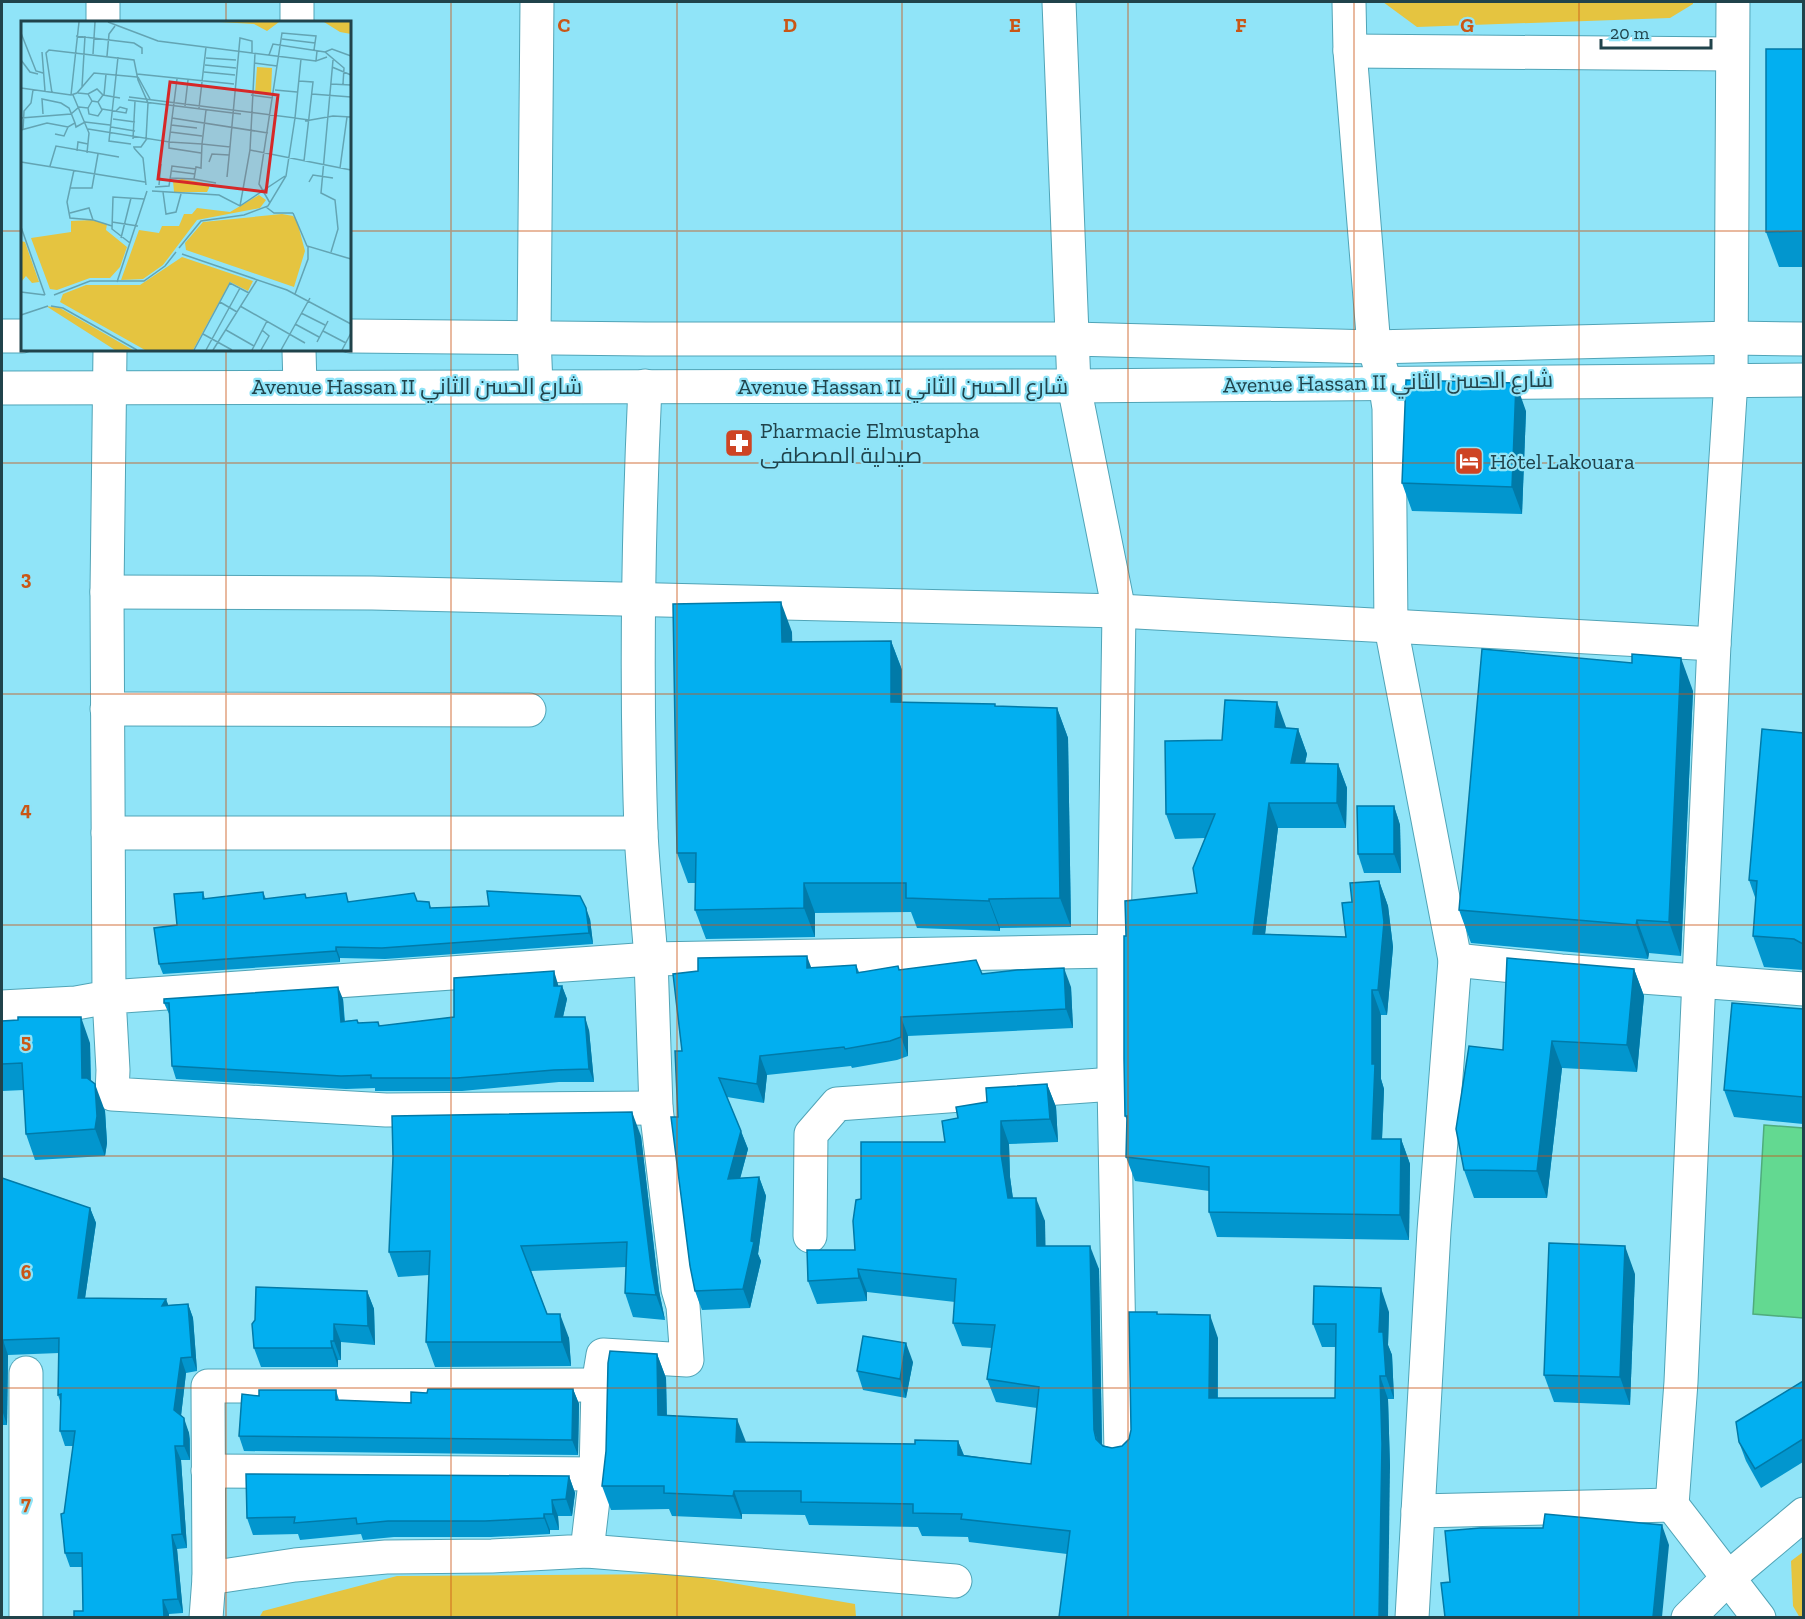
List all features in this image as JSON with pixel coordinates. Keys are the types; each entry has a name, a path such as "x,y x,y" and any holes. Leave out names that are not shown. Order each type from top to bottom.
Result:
{"street":[{"path":"103,2 103,21"},
{"path":"297,2 297,21"},
{"path":"536,386 534,336 537,2"},
{"path":"1059,2 1074,386 1119,611 1114,1084 1121,1453"},
{"path":"1349,2 1350,51 1374,347 1385,382 1389,408 1391,627 1455,960 1434,1231 1412,1617"},
{"path":"1733,2 1733,338 1714,644 1681,1370 1672,1505 1759,1617"},
{"path":"1350,51 1732,54"},
{"path":"2,336 21,336"},
{"name":"Avenue Hassan II شارع الحسن الثاني","path":"351,336 1073,339 1374,347 1733,338 1803,339"},
{"path":"110,351 106,592 109,997 112,1094 386,1110 656,1108"},
{"path":"299,351 300,387"},
{"name":"Avenue Hassan II شارع الحسن الثاني","path":"2,388 1074,386 1803,380"},
{"path":"587,1551 596,1474 598,1385 603,1355 687,1360 683,1306 678,1289 656,1108 651,959 641,833 639,599 645,386"},
{"path":"106,592 372,592 1119,611 1714,644"},
{"path":"107,709 529,710"},
{"path":"108,832 641,833"},
{"path":"2,1007 44,1006 109,997 651,959 1114,951"},
{"path":"1455,960 1561,972 1803,988"},
{"path":"810,1236 811,1134 837,1104 1114,1084"},
{"path":"26,1373 26,1617"},
{"path":"206,1617 208,1386 598,1385"},
{"path":"208,1472 596,1474"},
{"path":"1418,1511 1672,1505"},
{"path":"1688,1617 1728,1578 1803,1514"},
{"path":"208,1578 295,1564 386,1557 492,1556 587,1551 955,1581"}],"shaded area":[{"path":"1383,2 1693,2 1693,4 1670,18 1417,27"},
{"path":"1764,1125 1803,1128 1803,1318 1753,1314"},
{"path":"1803,1552 1804,1617 1800,1618 1793,1606 1791,1561"},
{"path":"680,1574 855,1604 856,1617 259,1618 263,1611 397,1576"}],"building":[{"path":"1766,49 1803,49 1803,231 1766,232"},
{"name":"Hôtel Lakouara","path":"1406,380 1516,383 1512,487 1402,483"},
{"path":"781,602 782,642 891,641 891,702 1057,708 1060,898 989,899 989,901 906,898 906,883 804,883 804,908 695,910 696,853 677,853 673,604"},
{"path":"1482,649 1632,663 1632,654 1681,658 1669,922 1637,920 1636,925 1459,910"},
{"path":"1225,700 1277,702 1275,727 1298,729 1291,763 1338,764 1337,803 1269,803 1253,934 1346,937 1342,903 1352,902 1350,883 1379,881 1384,922 1378,990 1372,990 1372,1064 1375,1064 1372,1139 1401,1139 1400,1215 1209,1212 1209,1167 1126,1157 1125,901 1197,893 1193,868 1215,814 1166,814 1165,741 1222,740"},
{"path":"1762,729 1803,733 1803,944 1794,939 1753,936 1757,881 1749,880"},
{"path":"1357,806 1394,806 1394,854 1358,854"},
{"path":"487,891 580,896 586,908 589,933 382,948 336,947 336,951 159,964 154,928 177,925 174,894 203,892 203,899 263,892 264,899 305,894 306,898 346,893 348,902 414,893 417,901 429,902 430,908 489,906"},
{"path":"807,956 807,968 856,965 857,973 898,966 899,970 976,960 982,974 1064,968 1066,1009 901,1017 901,1037 890,1041 845,1049 844,1047 760,1056 757,1084 719,1078 741,1131 728,1179 759,1177 751,1241 754,1242 743,1289 695,1291 671,1117 678,1117 675,1051 682,1051 673,974 698,971 698,958"},
{"path":"1507,958 1634,969 1627,1045 1552,1041 1537,1171 1464,1170 1456,1129 1469,1046 1503,1050"},
{"path":"554,971 554,986 562,986 555,1017 585,1017 589,1069 457,1078 371,1078 371,1075 341,1076 172,1066 169,1003 164,1003 164,999 338,987 341,1022 357,1020 358,1023 378,1022 379,1026 454,1017 454,978"},
{"path":"1732,1003 1803,1009 1803,1097 1724,1090"},
{"path":"18,1017 81,1017 82,1078 87,1078 95,1084 97,1116 95,1129 26,1134 22,1063 2,1064 2,1021 18,1020"},
{"path":"1047,1084 1050,1119 1001,1121 1001,1154 1008,1198 1036,1198 1037,1246 1090,1246 1094,1430 1096,1439 1103,1446 1112,1448 1122,1446 1129,1439 1131,1430 1129,1312 1210,1315 1209,1398 1335,1398 1336,1324 1313,1324 1314,1286 1381,1288 1379,1332 1383,1332 1386,1376 1380,1376 1382,1444 1379,1617 1059,1617 1070,1531 961,1519 962,1514 913,1513 913,1504 801,1502 801,1491 734,1491 733,1496 664,1493 664,1486 602,1486 606,1451 610,1351 657,1354 658,1415 737,1419 736,1442 915,1444 915,1440 958,1441 958,1455 1031,1464 1039,1387 987,1379 995,1325 953,1323 956,1279 858,1269 859,1278 808,1281 807,1250 855,1250 853,1221 856,1200 861,1199 861,1142 945,1142 942,1121 958,1118 956,1107 987,1102 986,1088"},
{"path":"632,1112 656,1295 625,1293 627,1242 521,1246 547,1314 560,1314 562,1342 426,1342 430,1251 389,1252 393,1157 392,1116"},
{"path":"2,1178 90,1208 78,1298 166,1299 162,1306 188,1304 192,1357 181,1358 174,1410 184,1418 184,1446 175,1446 182,1534 172,1535 178,1599 163,1600 164,1617 74,1617 74,1611 83,1611 82,1553 65,1553 61,1514 64,1513 75,1431 60,1431 59,1338 3,1340 2,1410"},
{"path":"1549,1243 1625,1246 1620,1377 1544,1375"},
{"path":"256,1287 367,1291 368,1326 334,1324 332,1348 254,1348 252,1324 255,1320"},
{"path":"863,1336 906,1343 900,1379 857,1371"},
{"path":"1803,1381 1803,1439 1755,1469 1739,1442 1736,1422"},
{"path":"428,1389 573,1389 572,1440 239,1436 242,1394 259,1396 259,1390 336,1390 336,1400 411,1403 411,1392 427,1393"},
{"path":"246,1474 569,1476 566,1499 552,1500 553,1514 544,1514 544,1518 485,1521 388,1521 357,1524 356,1518 294,1523 295,1517 247,1518"},
{"path":"1545,1514 1662,1525 1653,1617 1445,1617 1441,1583 1450,1582 1445,1531 1480,1528 1543,1528"}],"place":[{"name":"Pharmacie Elmustapha صيدلية المصطفى","path":"739,443"},
{"name":"Hôtel Lakouara","path":"1469,461"}]}
